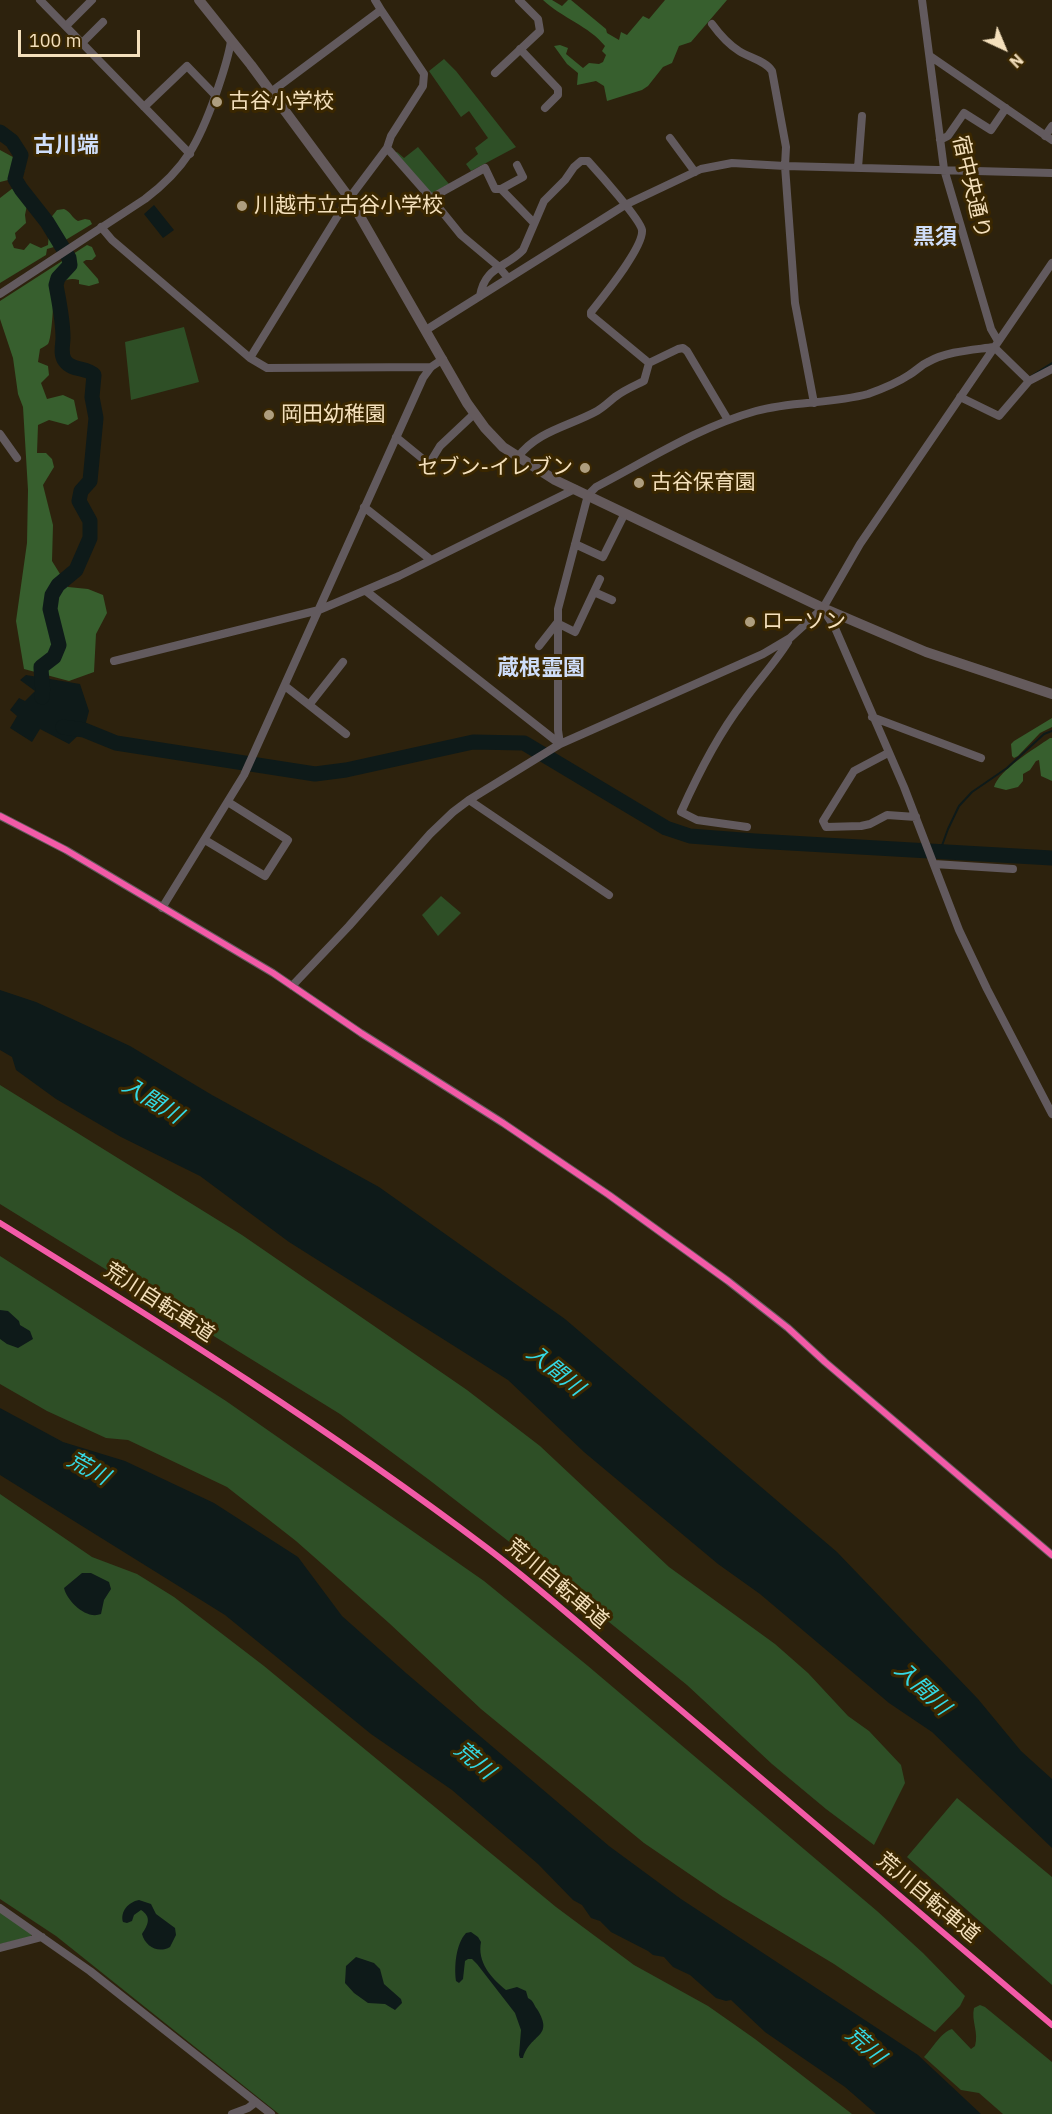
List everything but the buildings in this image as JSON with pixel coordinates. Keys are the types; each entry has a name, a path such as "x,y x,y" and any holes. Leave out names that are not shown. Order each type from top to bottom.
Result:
{"street":[{"path":"40,0 189,154"},
{"path":"66,26 92,0"},
{"path":"199,0 350,199 474,414 503,447 555,480 823,608 926,652 1052,693"},
{"path":"250,358 350,199 387,148 423,86 424,74 375,0"},
{"path":"495,72 540,31 538,19 519,0"},
{"name":"宿中央通り","path":"922,0 944,169 996,344"},
{"path":"271,92 381,10"},
{"path":"82,43 103,22"},
{"path":"712,24 723,39 740,52 767,65 772,71 786,147 785,166 795,303 814,403"},
{"path":"0,294 161,186 179,168 199,139 229,57 231,41"},
{"path":"520,49 558,89 558,95 545,108"},
{"path":"930,56 1049,138 1052,126"},
{"path":"144,107 186,66 215,95"},
{"path":"940,140 948,136 964,112 991,130 1006,108"},
{"path":"858,168 862,116"},
{"path":"670,138 695,172"},
{"path":"387,148 461,235 498,266 508,278"},
{"path":"480,296 482,286 498,266 517,256 523,250 544,201 565,180 574,166 580,161 588,161 641,226 642,236 623,271 591,315 649,363"},
{"path":"426,330 625,205 695,172 732,163 1052,173"},
{"path":"431,198 485,168 495,189 501,189 523,177 517,165"},
{"path":"501,189 534,223"},
{"path":"101,227 112,240 250,358 267,368 431,367"},
{"path":"291,986 349,926 430,834 469,800 560,744 763,654 790,638 823,608 860,544 1052,263"},
{"path":"560,744 558,609 588,495 596,487 728,420 789,405 869,393 910,375 941,356 996,344"},
{"path":"996,344 1029,381"},
{"path":"518,457 536,438 579,421 607,405 621,393 644,381 649,363 683,348 687,351 728,420"},
{"path":"162,908 244,775 423,378 431,367 442,360"},
{"path":"960,397 999,417 1029,381 1052,369"},
{"path":"396,437 429,464 440,446 474,414"},
{"path":"0,434 18,458"},
{"path":"114,661 318,610 366,591 574,489"},
{"path":"364,507 430,560"},
{"path":"575,544 603,557 625,513"},
{"path":"557,623 575,632 600,579"},
{"path":"366,591 560,744"},
{"path":"594,592 612,600"},
{"path":"823,608 835,628 916,817 959,930 1052,1114"},
{"path":"539,646 557,623"},
{"path":"747,827 711,824 681,813 717,741 741,704 782,652 790,638"},
{"path":"309,705 343,662"},
{"path":"285,686 346,734"},
{"path":"872,717 981,758"},
{"path":"888,753 854,771 823,824 826,827 861,826 887,815 916,817"},
{"path":"469,800 609,895"},
{"path":"205,840 265,876 288,840 228,802"},
{"path":"0,816 66,850 291,986 542,1149 719,1275 788,1328 1052,1555"},
{"path":"934,862 1013,869"},
{"path":"0,1908 108,1985 271,2114"},
{"path":"0,1948 42,1937"},
{"path":"232,2114 256,2102"}],"green space":[{"path":"543,0 552,0 562,6 571,0 606,29 607,33 619,40 621,32 627,35 643,16 649,19 665,0 727,0 691,42 679,46 672,63 663,67 648,86 607,101 604,86 596,81 577,85 578,73 567,64 554,46 560,45 568,48 566,54 583,68 589,63 603,62 606,55 602,51 605,46 591,33"},
{"path":"444,59 516,147 471,171 466,164 478,154 475,148 488,138 469,111 461,117 429,71"},
{"path":"418,147 449,184 430,193 395,153 397,152 404,158"},
{"path":"0,150 22,162 25,170 20,177 0,182"},
{"path":"13,188 21,192 28,200 26,223 15,233 16,238 12,243 14,248 24,250 30,243 41,248 48,245 49,232 45,225 57,210 64,209 78,221 90,220 92,224 47,249 46,255 0,283 0,198"},
{"path":"87,245 92,247 96,256 92,260 83,262 99,283 89,286 79,284 79,280 71,279 53,290 49,341 40,349 38,362 48,366 49,375 41,383 47,399 63,395 74,400 78,419 68,425 49,420 38,425 37,453 46,453 52,459 54,467 43,485 53,525 52,561 68,587 88,589 103,595 107,613 96,634 94,672 69,681 24,669 16,621 27,543 28,490 23,407 18,394 13,358 0,319 0,301"},
{"path":"184,327 199,382 131,400 125,342"},
{"path":"1052,718 1052,727 1040,733 1018,756 1014,758 1012,756 1011,744 1014,741"},
{"path":"1052,738 1052,781 1041,776 1039,760 1023,774 1023,781 1018,787 1006,790 994,787 997,780 1010,767"},
{"path":"441,896 461,913 438,936 422,915"},
{"path":"0,1085 242,1235 467,1390 540,1446 669,1567 775,1644 808,1673 848,1716 869,1731 901,1765 905,1783 874,1845 772,1764 687,1685 516,1547 340,1414 0,1204"},
{"path":"0,1256 226,1401 484,1581 877,1911 965,1996 960,2006 935,2032 834,1964 723,1897 644,1843 481,1709 389,1623 296,1541 227,1487 128,1440 106,1438 47,1411 0,1384"},
{"path":"0,1494 92,1557 137,1574 174,1597 264,1666 556,1907 634,1965 708,2006 755,2039 852,2114 279,2114 56,1936 0,1899"},
{"path":"957,1798 1052,1877 1052,1985 907,1857"},
{"path":"0,1912 32,1934 30,1937 0,1944"},
{"path":"980,2005 1052,2062 1052,2114 1003,2114 979,2093 961,2090 924,2057 941,2037 952,2029 971,2049 975,2046 973,2013 974,2008"}],"water":[{"path":"154,205 174,230 163,238 144,214"},
{"path":"26,675 80,684 89,711 84,730 69,744 40,729 32,742 10,728 17,716 10,710 19,698 25,701 35,691 20,680"},
{"name":"入間川","path":"0,990 36,1002 130,1046 212,1095 379,1187 565,1319 837,1552 978,1699 1021,1751 1052,1779 1052,1848 932,1732 889,1703 760,1594 718,1564 584,1452 508,1380 289,1242 200,1176 121,1137 56,1099 16,1070 12,1057 0,1050"},
{"path":"0,1310 8,1311 19,1321 20,1325 30,1331 33,1339 18,1348 0,1339"},
{"name":"荒川","path":"0,1408 63,1442 125,1461 214,1503 298,1557 342,1616 609,1846 681,1899 918,2055 981,2114 876,2114 845,2087 765,2032 731,2000 716,1998 690,1975 673,1967 664,1957 653,1955 611,1932 600,1921 591,1918 582,1905 573,1900 538,1864 452,1790 371,1734 225,1615 0,1475"},
{"path":"82,1573 91,1573 109,1582 111,1589 104,1600 101,1614 83,1612 73,1604 66,1593 64,1588"},
{"path":"139,1900 151,1904 156,1914 175,1928 176,1935 170,1947 161,1950 153,1948 146,1942 142,1934 148,1918 141,1910 134,1915 132,1921 123,1922 122,1918 126,1908"},
{"path":"471,1932 481,1942 481,1956 490,1975 506,1990 517,1987 526,1991 528,1998 542,2018 542,2031 526,2050 523,2058 519,2055 521,2030 515,2013 472,1959 465,1961 463,1979 459,1983 456,1981 458,1949 466,1933"},
{"path":"356,1957 374,1963 380,1969 384,1984 401,1999 402,2003 395,2010 385,2004 368,2003 345,1983 346,1966"}],"waterway":[{"path":"0,132 12,141 21,155 15,179 47,222 69,258 70,265 58,278 56,285 62,325 63,358 68,364 94,375 92,397 96,418 90,481 81,491 79,501 90,521 90,538 76,570 58,585 52,595 50,609 59,645 54,657 41,667 42,697"},
{"path":"1030,377 1052,363"},
{"path":"63,727 84,730 116,743 315,774 346,770 473,742 524,743 666,828 690,836 1052,858"},
{"path":"940,851 959,806 972,792 1007,768 1044,734 1052,731"}],"cycle path":[{"path":"0,816 66,850 273,973 609,1195 728,1281 788,1328 1052,1555"},
{"name":"荒川自転車道","path":"0,1223 308,1420 487,1548 559,1606 1052,2025"}],"place":[{"name":"古谷小学校","path":"217,102"},
{"name":"川越市立古谷小学校","path":"242,206"},
{"name":"岡田幼稚園","path":"269,415"},
{"name":"セブン-イレブン","path":"585,468"},
{"name":"古谷保育園","path":"639,483"},
{"name":"ローソン","path":"750,622"}],"district":[{"name":"古川端","path":"66,146"},
{"name":"黒須","path":"935,238"},
{"name":"蔵根霊園","path":"541,669"}]}
